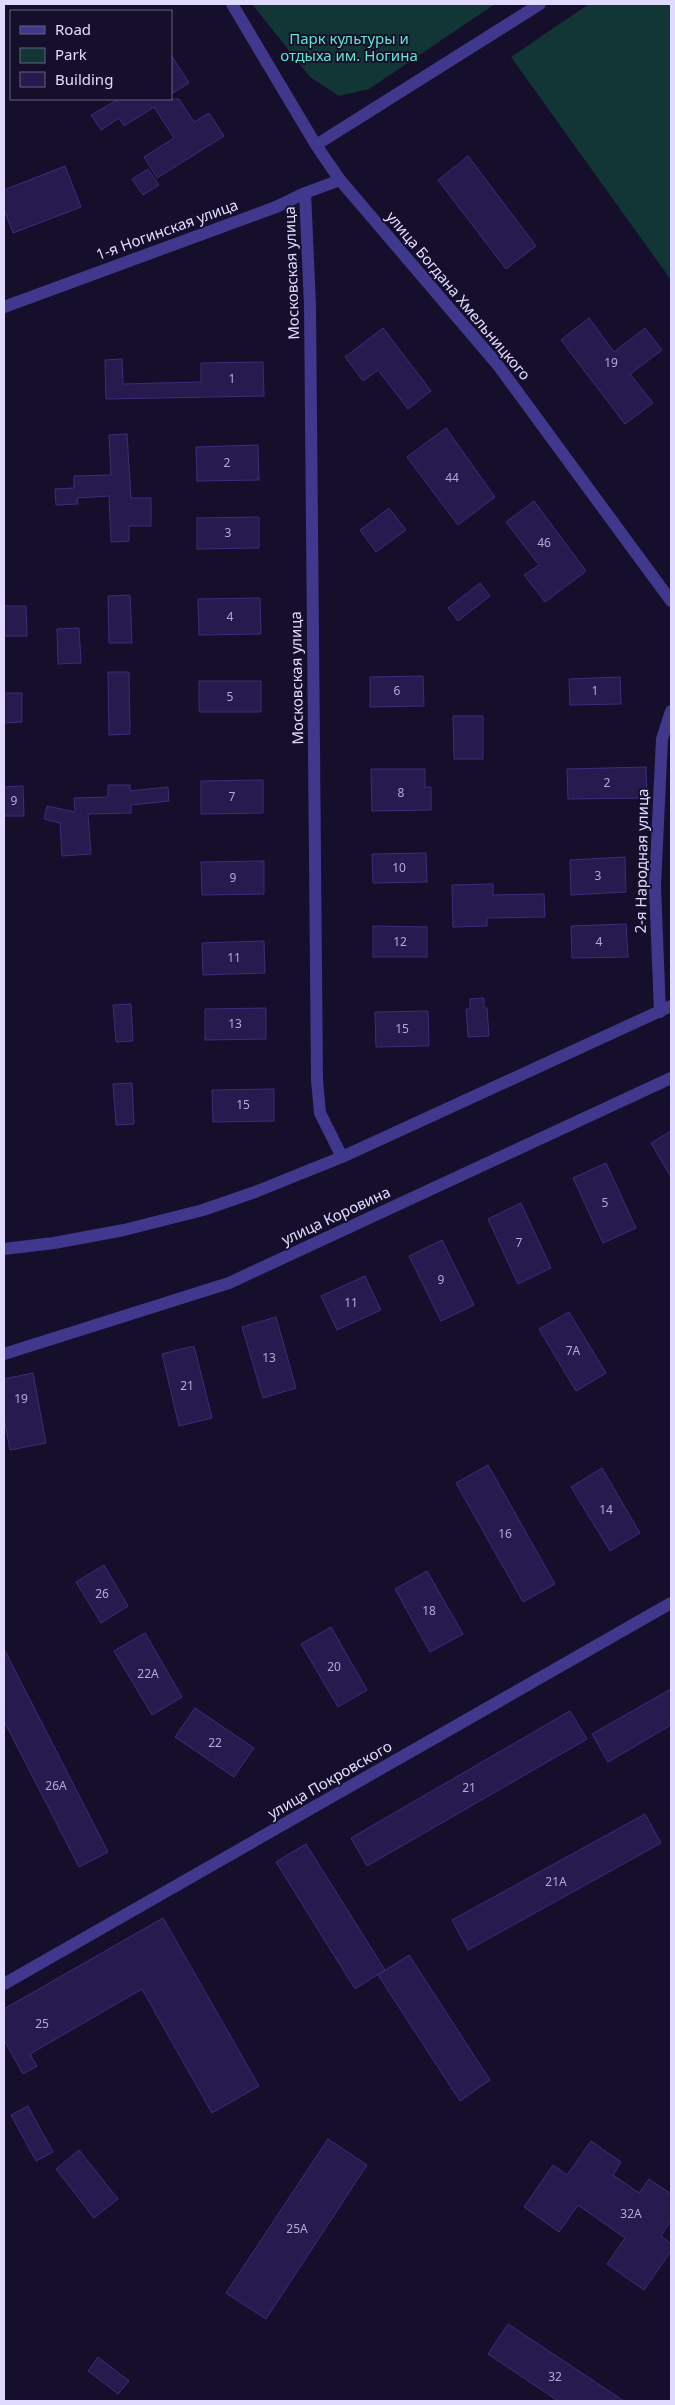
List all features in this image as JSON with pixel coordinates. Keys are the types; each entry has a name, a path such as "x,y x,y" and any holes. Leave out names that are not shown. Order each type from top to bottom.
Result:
{"street":[{"name":"улица Богдана Хмельницкого","path":"232,4 316,145 340,180 497,364 671,601"},
{"path":"316,145 540,4"},
{"name":"1-я Ногинская улица","path":"4,307 276,207 305,193 340,180"},
{"name":"Московская улица","path":"305,193 310,305 317,1080 320,1113 342,1157"},
{"name":"2-я Народная улица","path":"660,1012 655,886 662,739 671,711"},
{"path":"4,1249 54,1243 124,1230 202,1210 255,1192 342,1157 671,1006"},
{"name":"улица Коровина","path":"4,1354 229,1283 671,1078"},
{"name":"улица Покровского","path":"4,1984 671,1603"}],"green space":[{"name":"Парк культуры и отдыха им. Ногина","path":"252,4 495,4 369,89 339,96 310,77"},
{"path":"589,4 671,4 671,280 511,57"}],"building":[{"path":"172,57 189,83 172,93"},
{"path":"179,99 194,122 209,113 224,136 157,178 144,157 174,138 154,107 124,126 119,118 101,130 91,115 117,100"},
{"path":"468,156 536,246 506,269 438,180"},
{"path":"65,166 81,207 13,233 4,209 4,190"},
{"path":"148,169 159,185 143,195 132,179"},
{"path":"589,318 614,352 645,328 662,350 630,374 653,403 625,424 561,340"},
{"path":"383,328 431,391 408,409 378,370 363,381 345,357"},
{"path":"122,359 123,384 201,382 201,363 263,362 264,396 106,399 105,360"},
{"path":"446,428 495,497 458,525 407,457"},
{"path":"127,434 131,498 151,498 151,526 129,526 129,541 111,542 109,496 77,498 78,504 56,505 55,489 74,488 74,476 111,475 109,435"},
{"path":"258,445 259,480 197,481 196,447"},
{"path":"534,501 586,571 545,602 524,575 539,565 506,522"},
{"path":"389,508 406,530 376,552 360,530"},
{"path":"259,517 259,548 197,549 197,518"},
{"path":"480,583 490,596 458,621 448,608"},
{"path":"130,595 132,643 109,643 108,596"},
{"path":"260,598 261,634 199,635 198,599"},
{"path":"4,606 26,606 27,636 4,636"},
{"path":"79,628 81,663 58,664 57,629"},
{"path":"108,672 129,672 130,734 109,735"},
{"path":"423,676 424,706 370,707 370,677"},
{"path":"620,677 621,704 570,705 569,679"},
{"path":"199,681 261,681 261,712 199,712"},
{"path":"4,693 22,693 22,722 4,723"},
{"path":"453,716 483,716 483,759 454,759"},
{"path":"646,767 647,798 568,799 567,769"},
{"path":"371,769 425,769 425,787 431,787 431,810 372,811"},
{"path":"263,780 263,813 201,814 201,781"},
{"path":"108,785 130,785 130,791 168,787 169,801 131,805 131,813 88,814 91,854 62,856 60,823 44,819 47,806 75,812 74,798 108,797"},
{"path":"23,786 24,816 4,816 4,787"},
{"path":"426,853 427,882 373,883 372,854"},
{"path":"625,857 626,892 571,895 570,860"},
{"path":"264,861 264,894 202,895 201,862"},
{"path":"493,884 493,895 544,894 545,917 487,918 487,926 453,927 452,885"},
{"path":"626,924 628,957 572,958 571,926"},
{"path":"373,926 427,927 427,957 373,957"},
{"path":"264,941 265,973 203,975 202,943"},
{"path":"484,998 484,1008 487,1008 489,1036 468,1037 466,1009 470,1009 470,999"},
{"path":"131,1004 133,1041 116,1042 113,1005"},
{"path":"266,1008 266,1039 205,1040 205,1009"},
{"path":"428,1011 429,1046 376,1047 375,1012"},
{"path":"132,1083 134,1124 116,1125 113,1084"},
{"path":"274,1089 274,1121 213,1122 212,1090"},
{"path":"671,1131 671,1177 651,1143"},
{"path":"606,1163 636,1228 603,1243 573,1178"},
{"path":"521,1203 551,1268 518,1284 488,1219"},
{"path":"442,1240 474,1305 441,1321 409,1256"},
{"path":"365,1276 381,1310 337,1330 321,1296"},
{"path":"569,1312 606,1373 576,1391 539,1329"},
{"path":"276,1317 296,1388 263,1398 242,1327"},
{"path":"194,1346 212,1418 179,1426 162,1354"},
{"path":"33,1373 46,1443 10,1450 4,1418 4,1379"},
{"path":"488,1465 555,1584 523,1602 456,1483"},
{"path":"602,1468 640,1533 610,1551 571,1487"},
{"path":"104,1565 128,1606 101,1623 76,1582"},
{"path":"427,1571 463,1634 430,1652 395,1589"},
{"path":"331,1627 367,1690 338,1707 301,1644"},
{"path":"145,1633 182,1697 152,1715 114,1651"},
{"path":"4,1649 108,1852 79,1867 4,1721"},
{"path":"671,1689 671,1725 608,1762 592,1734"},
{"path":"195,1708 254,1748 234,1777 175,1737"},
{"path":"570,1711 587,1739 367,1866 351,1838"},
{"path":"645,1814 661,1843 468,1950 452,1920"},
{"path":"306,1844 385,1970 355,1989 276,1862"},
{"path":"163,1918 259,2086 212,2113 142,1989 30,2054 37,2066 23,2074 4,2040 4,2009"},
{"path":"409,1955 490,2080 460,2101 378,1975"},
{"path":"28,2106 53,2152 36,2161 11,2115"},
{"path":"328,2139 367,2165 266,2319 226,2293"},
{"path":"591,2141 621,2162 613,2175 639,2193 649,2179 671,2194 671,2221 661,2236 671,2244 671,2251 644,2290 607,2264 625,2238 578,2205 559,2232 524,2207 553,2165 567,2175"},
{"path":"79,2150 118,2199 94,2218 56,2169"},
{"path":"508,2324 624,2401 558,2401 488,2354"},
{"path":"98,2357 129,2381 118,2394 88,2371"}]}
